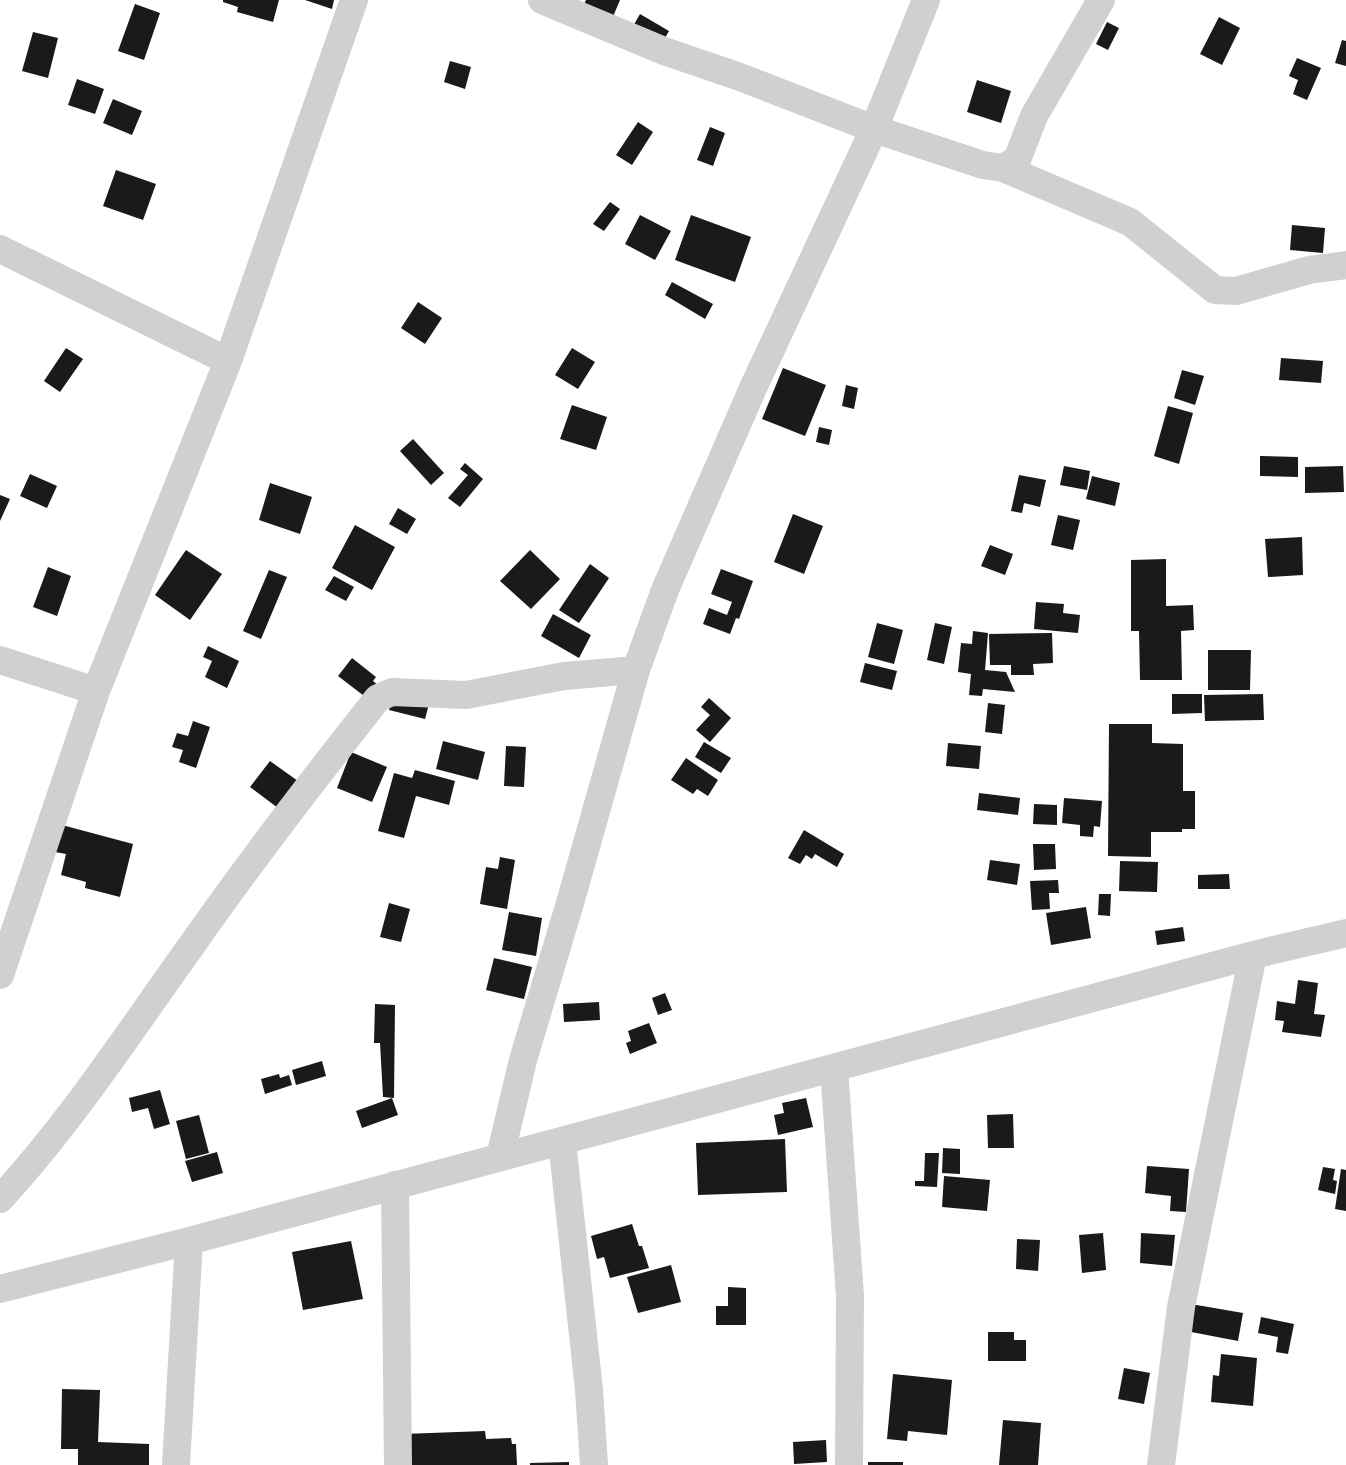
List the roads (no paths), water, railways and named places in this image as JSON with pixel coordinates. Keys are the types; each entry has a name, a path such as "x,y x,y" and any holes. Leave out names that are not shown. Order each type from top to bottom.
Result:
{"street":[{"path":"0,975 96,691 228,361 354,0"},
{"path":"542,0 664,51 740,77 874,129 984,164 1003,168 1130,222 1215,290 1236,291 1310,270 1346,265"},
{"path":"500,1157 523,1060 636,670 665,590 753,388 874,129 926,0"},
{"path":"1003,168 1017,160 1034,116 1101,0"},
{"path":"0,249 228,361"},
{"path":"0,660 96,691"},
{"path":"0,1199 31,1165 100,1076 237,883 308,787 378,698 392,692 466,695 564,676 636,670"},
{"path":"0,1289 189,1241 1253,955 1346,933"},
{"path":"1161,1465 1181,1306 1253,955"},
{"path":"834,1068 850,1296 849,1465"},
{"path":"562,1141 589,1390 594,1465"},
{"path":"395,1185 398,1465"},
{"path":"176,1465 189,1241"}]}
